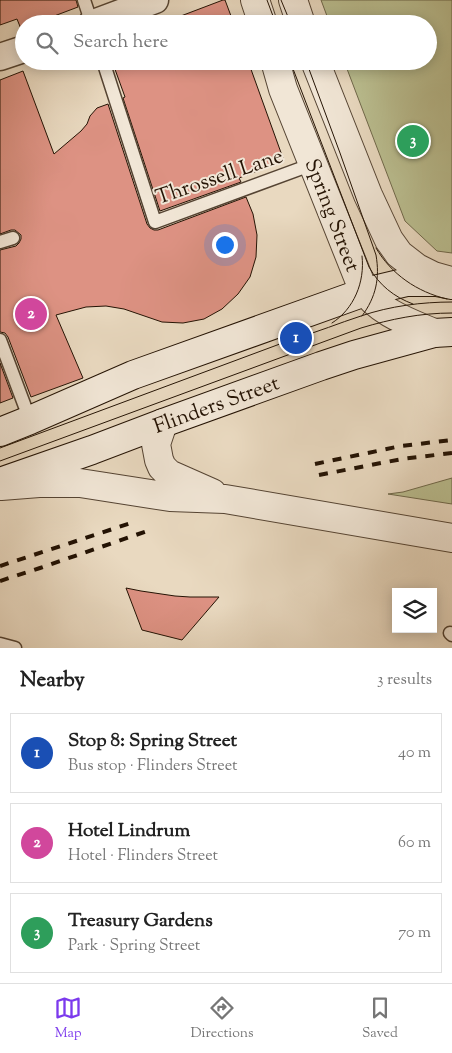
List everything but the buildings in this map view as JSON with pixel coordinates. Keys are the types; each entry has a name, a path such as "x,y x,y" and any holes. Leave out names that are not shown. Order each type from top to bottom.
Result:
{"street":[{"path":"116,15 155,0"},
{"path":"255,0 260,15"},
{"path":"293,0 298,15"},
{"path":"0,57 15,51"},
{"name":"Spring Street","path":"278,70 360,284 365,292 391,314 443,333"},
{"name":"Spring Street","path":"319,70 368,195 389,240 399,254 417,268 452,283"},
{"path":"0,432 133,375 365,292 399,283 417,281 452,283"},
{"name":"Flinders Street","path":"0,482 321,366 362,353 443,333"},
{"path":"163,423 156,444 162,467 169,474 225,499"},
{"path":"0,486 39,483 80,483 170,497 225,499 452,538"}],"lane":[{"path":"84,0 89,15"},
{"name":"Throssell Lane","path":"106,70 155,222 313,164"},
{"path":"0,242 13,238"},
{"path":"0,340 30,420"},
{"path":"0,644 15,648"}],"green space":[{"path":"321,0 452,0 452,253 437,251 405,221 347,70 437,70 437,15 327,15"},
{"path":"452,478 452,504 388,494 403,492"}],"tram line":[{"path":"267,0 273,15"},
{"path":"281,0 287,15"},
{"path":"293,70 369,267 388,290 413,304"},
{"path":"309,70 376,255 376,287 371,302 362,316"},
{"path":"376,248 389,266 406,281 425,292 447,299"},
{"path":"332,323 352,303 360,285 362,256"},
{"path":"0,448 296,338 361,316 406,305 452,302"},
{"path":"0,461 361,328 406,317 452,313"}],"railway":[{"path":"315,464 401,446 452,440"},
{"path":"319,475 402,459 452,453"},
{"path":"0,566 134,522"},
{"path":"0,581 153,529"}],"place":[{"name":"Treasury Gardens","path":"413,141"},
{"name":"Hotel Lindrum","path":"31,314"},
{"name":"Stop 8: Spring Street","path":"296,338"}]}
